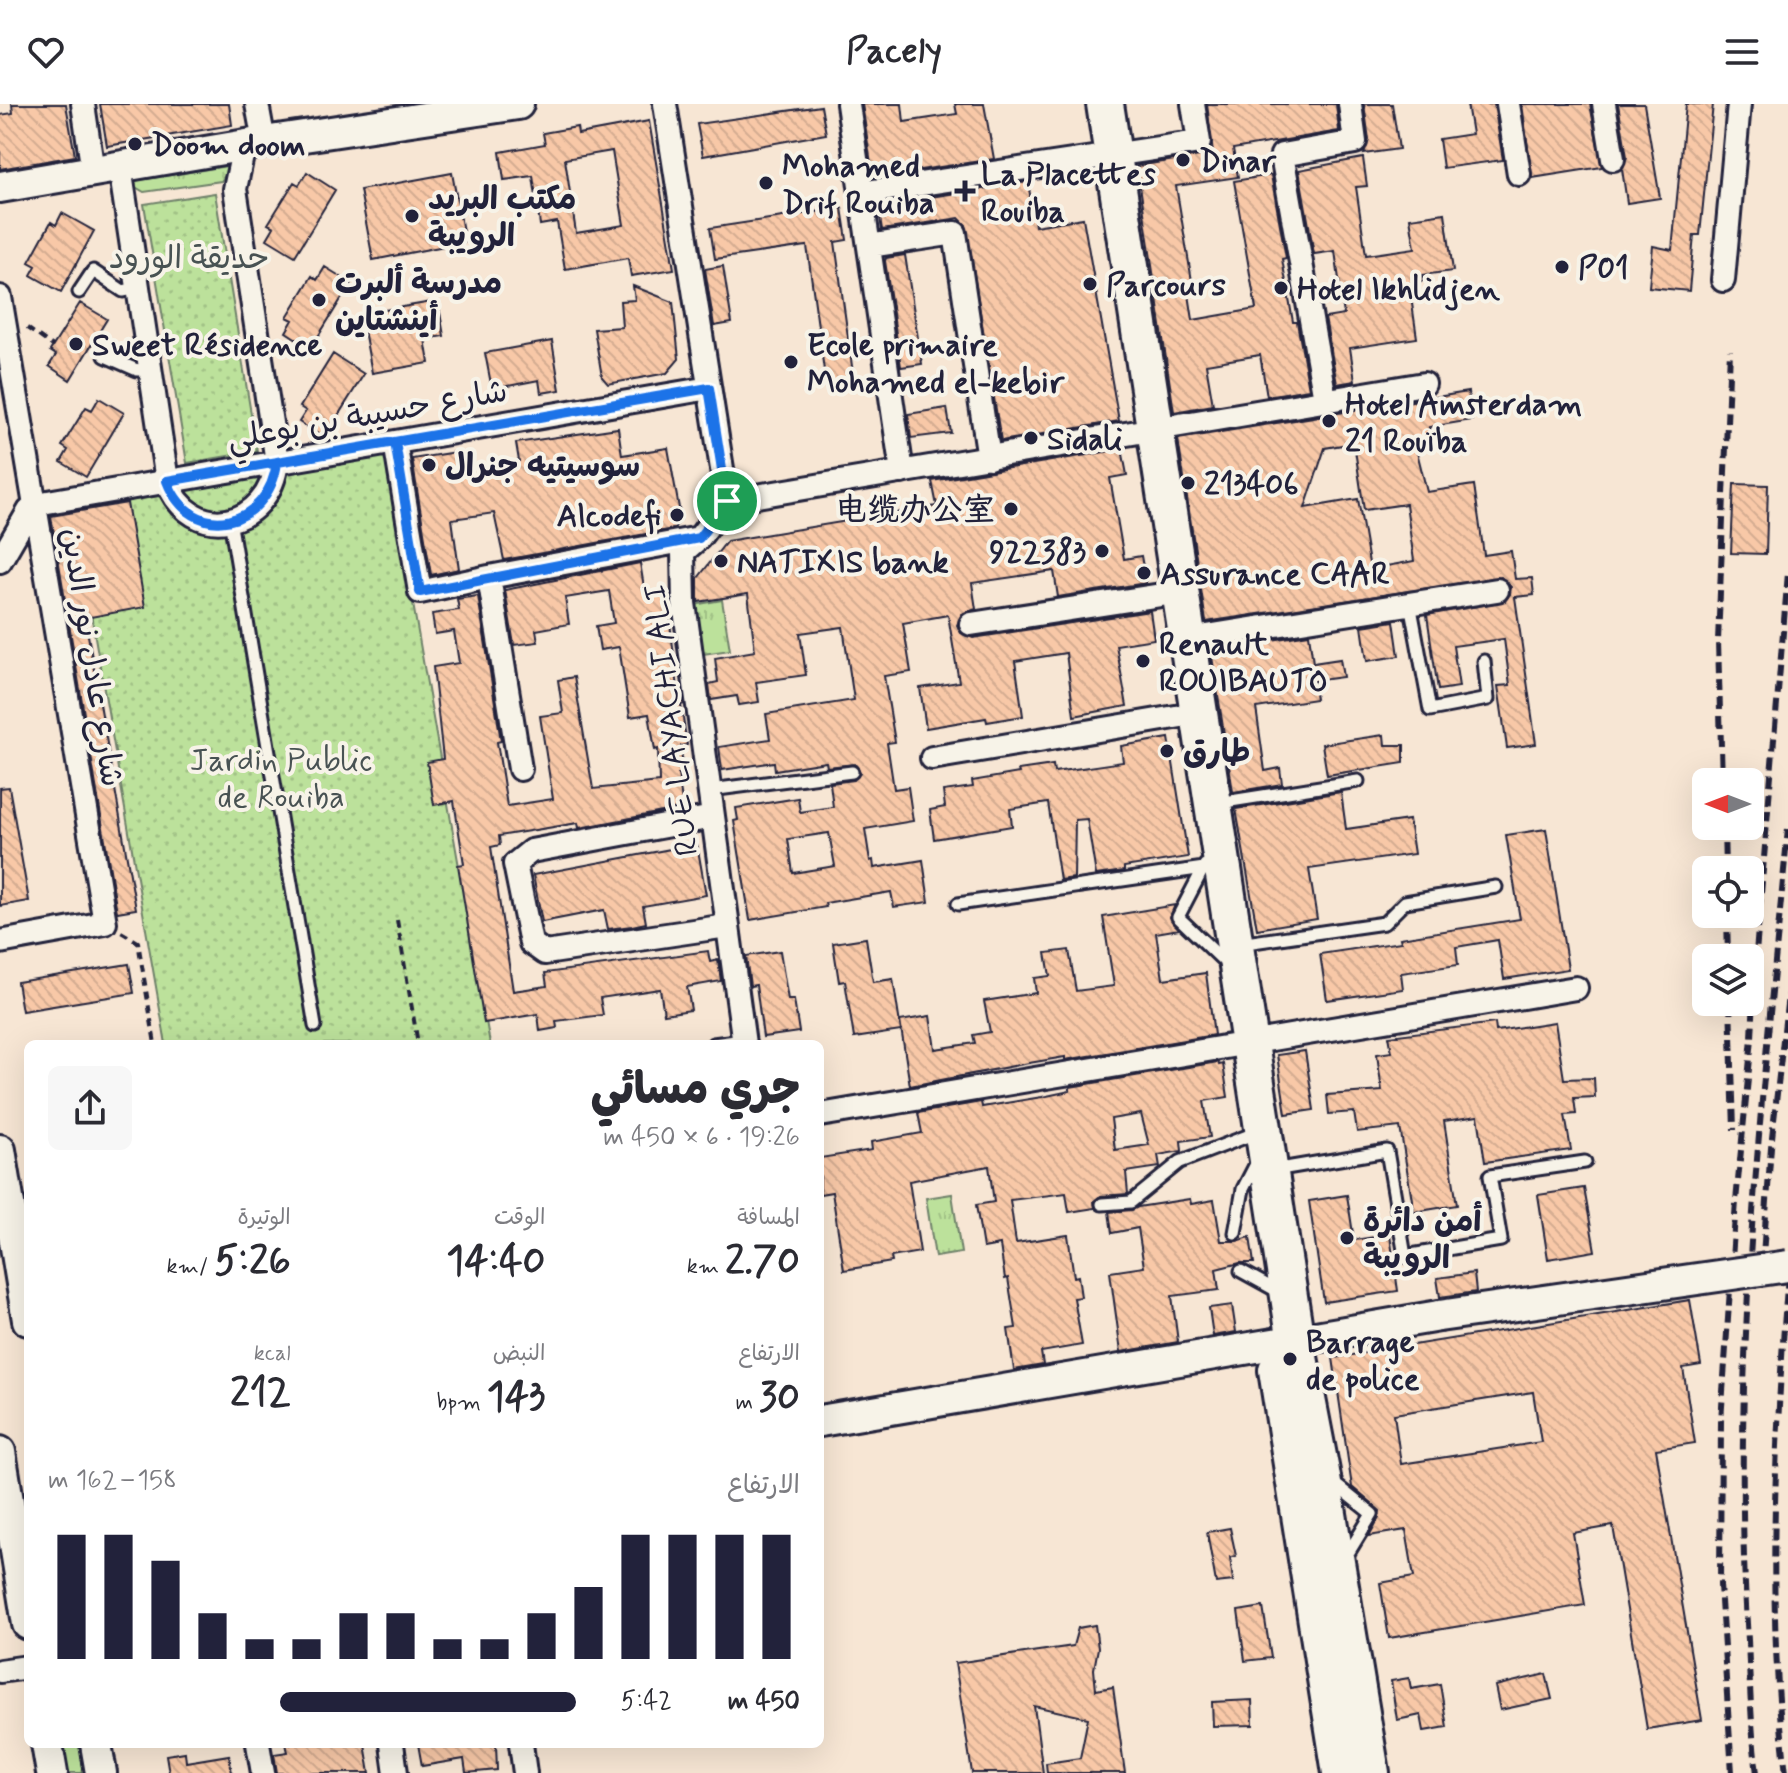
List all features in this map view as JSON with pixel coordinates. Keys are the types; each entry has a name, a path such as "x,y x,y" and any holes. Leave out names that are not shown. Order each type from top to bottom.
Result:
{"highway":[{"path":"1105,104 1199,713 1212,836 1237,960 1289,1298 1285,1343 1341,1773"},
{"path":"1285,1343 1321,1472 1371,1773"}],"main road":[{"path":"0,187 500,105"},
{"path":"0,1150 24,1296"},
{"path":"824,1420 1439,1316 1788,1266"},
{"path":"0,1452 22,1548 24,1573"},
{"path":"48,1748 52,1773"},
{"path":"97,1748 101,1773"}],"street":[{"path":"83,104 107,170 138,288 167,481 179,502 194,516 213,522 248,515 272,486 277,462 235,189 254,144 257,104"},
{"path":"665,104 727,501 1424,384"},
{"path":"848,104 902,472"},
{"path":"861,193 1199,142 1193,104"},
{"path":"1325,399 1282,155 1355,142 1350,104"},
{"path":"1508,104 1519,174"},
{"path":"1604,104 1613,159"},
{"path":"1723,280 1739,104"},
{"path":"869,246 955,233 989,458"},
{"name":"شارع عادل نور الدين","path":"0,297 105,923"},
{"name":"شارع حسيبة بن بوعلي","path":"36,504 709,388"},
{"path":"395,442 420,592 699,538"},
{"name":"RUE LAYACHI ALI","path":"727,501 699,538 683,552 684,603 743,1040"},
{"path":"0,558 36,504"},
{"path":"489,577 520,769"},
{"path":"1188,639 1497,590"},
{"path":"971,624 1181,592"},
{"path":"932,758 1199,713"},
{"path":"713,817 531,851 515,864 531,943 545,953 727,926"},
{"path":"0,942 105,923"},
{"path":"824,1114 1576,988"},
{"path":"0,1671 24,1668"},
{"path":"259,1748 263,1773"},
{"path":"393,1748 396,1773"},
{"path":"522,1748 525,1773"}],"lane":[{"path":"79,292 93,271 123,291 138,288"},
{"path":"105,356 137,370 150,368"},
{"path":"230,520 315,1026"},
{"path":"1410,603 1430,710 1488,699 1484,661"},
{"path":"710,790 852,772"},
{"path":"958,904 1212,836 1358,781"},
{"path":"1212,836 1178,917 1237,960 1384,923 1405,902 1496,887"},
{"path":"1235,1233 1243,1189 1266,1149"},
{"path":"1102,1204 1131,1202 1180,1162 1266,1149 1387,1151 1405,1256 1501,1240 1490,1176 1585,1162"},
{"path":"1241,1271 1289,1298"}],"path":[{"path":"5,328 23,325 53,346"},
{"path":"397,920 417,1040"},
{"path":"105,923 138,942 154,1040"}],"green space":[{"path":"233,165 221,181 144,192 127,182"},
{"name":"حديقة الورود","path":"215,193 257,451 187,463 144,204"},
{"name":"Jardin Public de Rouiba","path":"387,455 489,1040 165,1040 73,511"},
{"path":"722,600 730,650 696,655 688,606"},
{"path":"952,1194 961,1253 935,1257 926,1198"},
{"path":"63,1748 82,1748 86,1773 67,1773"}],"building":[{"path":"12,104 66,104 75,156 0,169 0,115 13,113"},
{"path":"100,104 229,104 232,125 107,146"},
{"path":"862,104 902,104 904,122 957,114 955,104 984,104 994,159 873,177"},
{"path":"1207,104 1336,104 1339,131 1233,149 1238,177 1176,186 1193,287 1188,288 1193,320 1256,309 1234,181 1271,175 1286,258 1282,259 1293,322 1297,322 1309,389 1267,396 1260,355 1206,364 1213,405 1174,412 1137,166 1213,154"},
{"path":"1364,104 1392,104 1399,149 1364,154 1369,140"},
{"path":"1467,104 1494,104 1503,160 1443,168 1439,139 1472,134"},
{"path":"1522,104 1590,104 1602,167 1532,178"},
{"path":"1618,104 1644,104 1660,198 1627,203 1622,169 1627,157"},
{"path":"1686,104 1713,104 1700,235 1694,235 1689,291 1649,287 1653,246 1672,250"},
{"path":"821,106 826,134 703,156 697,124"},
{"path":"649,121 674,269 631,276 628,258 565,269 557,222 540,225 533,176 504,180 500,152 545,144 543,133 577,127 578,134","holes":["612,151 624,225 576,233 565,159"]},
{"path":"1363,158 1367,186 1356,187 1366,255 1415,248 1410,218 1445,213 1453,271 1422,275 1423,281 1409,283 1417,338 1350,348 1355,381 1337,384 1325,318 1344,315 1335,251 1314,254 1299,170"},
{"path":"307,172 335,190 295,256 267,239 274,227 268,224 294,182 299,185"},
{"name":"مكتب البريد الرويبة","path":"452,173 465,242 373,260 360,190"},
{"path":"1028,182 1035,226 1083,218 1119,421 1001,441 966,225 959,218 882,230 878,205"},
{"path":"842,208 847,240 835,242 854,381 826,385 807,246 715,259 710,228"},
{"path":"62,213 94,231 61,292 31,275 36,266 29,262 51,222 56,225"},
{"path":"905,255 922,364 901,367 885,261 886,258"},
{"path":"723,266 732,323 714,326 705,269"},
{"name":"مدرسة ألبرت أينشتاين","path":"325,267 351,283 311,348 286,332 293,320 287,317 312,276 317,280"},
{"path":"633,286 673,302 679,359 667,373 608,384 602,377 594,329 622,327 620,301 635,300"},
{"path":"438,301 444,336 425,339 429,363 372,373 361,314"},
{"path":"80,303 107,319 70,380 49,366 56,355 50,351"},
{"path":"552,341 560,390 541,393 539,380 492,389 485,353"},
{"path":"333,354 364,374 324,438 299,422 306,411 300,407"},
{"path":"1468,392 1472,420 1429,427 1431,441 1415,444 1427,492 1474,485 1484,555 1511,551 1515,579 1532,578 1534,595 1515,597 1536,744 1507,748 1498,686 1510,685 1504,639 1453,646 1459,687 1438,690 1427,615 1505,601 1511,587 1501,577 1206,622 1178,439","holes":["1354,443 1364,510 1406,504 1414,561 1370,569 1358,499 1305,508 1325,448"]},
{"path":"99,398 124,413 86,477 61,462 68,450 62,446 86,407 92,410"},
{"path":"947,408 951,433 911,438 908,414"},
{"path":"618,428 622,455 668,448 681,519 673,529 504,560 494,513 452,519 459,569 431,575 412,459 456,452 457,460 470,458 473,477 519,461 516,443"},
{"path":"1122,449 1127,475 1110,478 1124,559 1141,556 1146,583 1058,597 1054,571 972,583 976,609 962,614 957,625 961,633 973,638 1150,611 1154,639 1116,645 1127,706 1074,716 1066,653 1015,661 1023,716 987,722 986,718 926,728 920,688 959,682 948,615 903,623 911,672 884,676 895,742 887,743 894,789 908,787 913,821 865,829 874,868 923,860 929,902 894,907 891,892 750,920 734,821 738,820 736,808 798,798 800,812 833,807 830,783 854,780 860,772 855,764 827,767 826,762 775,770 774,762 722,770 719,747 770,739 766,714 854,700 843,627 800,633 806,675 756,682 759,702 739,705 737,696 711,700 709,684 718,682 715,658 755,651 748,594 698,602 698,578 727,541 937,506 932,481","holes":["829,833 835,866 793,873 788,839"]},
{"path":"1734,484 1768,485 1766,554 1731,553"},
{"path":"127,503 145,607 85,618 136,909 117,912 51,516"},
{"path":"640,563 645,593 666,590 678,688 681,688 684,704 681,705 687,745 681,746 683,774 678,774 683,808 579,828 578,823 499,836 500,845 491,847 513,991 547,986 545,973 708,951 710,962 718,960 721,981 687,987 691,1010 664,1014 660,989 600,998 603,1015 556,1021 557,1028 540,1031 538,1014 484,1023 458,865 464,864 454,801 434,805 427,762 443,759 433,667 459,663 454,631 435,634 432,614 459,610 457,599 478,596 501,741 497,742 507,806 553,799 540,716 563,713 558,680 574,677 593,789 659,782 658,749 655,750 649,714 630,717 619,647 600,650 596,626 614,623 609,591 565,598 569,624 536,630 538,642 514,645 505,590"},
{"path":"1394,621 1399,656 1367,661 1362,626"},
{"path":"1309,634 1313,663 1340,659 1343,677 1313,681 1316,699 1256,708 1265,771 1280,768 1282,784 1233,792 1211,650"},
{"path":"1384,735 1385,745 1404,745 1404,763 1327,775 1322,744"},
{"path":"1169,738 1188,857 1124,867 1124,871 1096,875 1087,819 1075,820 1074,878 1060,880 1048,803 1010,809 1012,826 934,839 930,810 945,807 943,791 973,787 972,781 1019,773 1018,770 1053,765 1054,772 1123,762 1121,746"},
{"path":"9,787 29,901 0,906 0,788"},
{"path":"1341,792 1346,829 1409,820 1414,854 1309,869 1317,919 1257,929 1236,809"},
{"path":"1546,829 1568,969 1504,979 1498,940 1456,947 1458,965 1401,973 1403,989 1327,1000 1320,954 1520,919 1506,835"},
{"path":"697,844 706,895 643,906 646,923 632,926 608,929 604,910 542,922 533,875"},
{"path":"1175,905 1170,917 1179,929 1156,933 1163,979 1206,973 1214,1035 1065,1060 1065,1057 1029,1063 910,1086 900,1021 930,1016 935,1049 975,1043 973,1035 990,1032 984,1001 1036,993 1034,978 1050,976 1046,953 1069,950 1076,991 1114,986 1103,917"},
{"path":"866,938 873,982 893,979 901,1031 854,1038 845,981 839,982 833,943"},
{"path":"780,951 788,1000 794,1000 799,1032 763,1037 756,985 750,986 746,956"},
{"path":"129,964 134,993 22,1011 17,982"},
{"path":"1555,1022 1564,1079 1594,1078 1595,1097 1574,1098 1576,1114 1565,1115 1571,1150 1485,1162 1478,1116 1444,1121 1457,1205 1414,1212 1400,1127 1357,1132 1354,1112 1329,1114 1327,1095 1382,1091 1377,1054 1392,1052 1389,1036 1495,1023 1496,1031"},
{"path":"1305,1051 1314,1110 1286,1114 1277,1055"},
{"path":"1218,1062 1219,1065 1223,1064 1228,1097 1204,1101 1210,1137 1181,1141 1182,1151 1158,1155 1160,1167 1126,1172 1128,1194 1101,1196 1094,1201 1095,1208 1069,1212 1066,1193 1010,1200 1016,1243 1068,1235 1074,1277 1078,1276 1081,1297 1074,1298 1082,1345 1041,1352 1043,1365 1014,1370 1008,1329 1016,1328 1008,1278 1005,1279 1000,1245 983,1248 976,1205 994,1202 989,1166 909,1181 920,1252 891,1257 892,1262 844,1270 832,1192 824,1193 824,1157 872,1150 871,1142 922,1133 918,1113 981,1102 982,1107 1070,1091 1070,1087","holes":["1141,1114 1149,1145 1115,1150 1111,1119"]},
{"path":"1584,1188 1595,1251 1548,1259 1538,1195"},
{"path":"1347,1195 1354,1240 1390,1235 1398,1291 1324,1302 1309,1201"},
{"path":"1190,1199 1191,1204 1214,1200 1221,1241 1250,1237 1254,1263 1216,1269 1219,1290 1172,1296 1178,1342 1121,1352 1110,1272 1144,1267 1138,1228 1112,1233 1109,1212"},
{"path":"1474,1273 1476,1292 1440,1297 1437,1278"},
{"path":"1690,1300 1701,1365 1683,1368 1695,1443 1656,1449 1702,1720 1647,1729 1613,1526 1573,1533 1585,1605 1389,1638 1380,1583 1414,1577 1406,1530 1369,1536 1380,1511 1352,1487 1333,1358","holes":["1533,1392 1541,1442 1401,1464 1394,1414"]},
{"path":"1232,1305 1236,1332 1213,1336 1209,1308"},
{"path":"1230,1528 1236,1556 1230,1557 1233,1581 1216,1583 1207,1532"},
{"path":"1263,1607 1271,1658 1245,1661 1238,1611"},
{"path":"1095,1625 1098,1648 1094,1669 1096,1690 1113,1687 1125,1773 1047,1773 1046,1763 1080,1758 1088,1718 1034,1706 1043,1773 972,1773 955,1663 1073,1646 1078,1628"},
{"path":"1546,1674 1552,1699 1500,1710 1495,1686"},
{"path":"1409,1678 1411,1689 1440,1684 1447,1727 1424,1731 1421,1715 1397,1720 1391,1681"},
{"path":"1252,1700 1253,1725 1213,1726 1212,1702"},
{"path":"287,1748 366,1748 370,1773 277,1773 274,1754 288,1752"},
{"path":"419,1748 496,1748 497,1770 466,1773 464,1759 422,1766"},
{"path":"185,1752 186,1762 229,1755 232,1773 169,1773 166,1755"}],"railway":[{"path":"1722,768 1718,641 1730,350"},
{"path":"1732,1773 1720,1585 1721,1421 1788,573"},
{"path":"1757,1773 1743,1538 1746,1335 1759,1133 1788,829"},
{"path":"1724,840 1725,856"},
{"path":"1727,928 1728,944"},
{"path":"1761,1282 1771,1147 1788,995"},
{"path":"1730,1016 1734,1130"},
{"path":"1786,1773 1774,1586 1776,1461 1788,1274"}],"place":[{"name":"Doom doom","path":"135,144"},
{"name":"Dinar","path":"1183,160"},
{"name":"Mohamed Drif Rouiba","path":"766,183"},
{"name":"La Placettes Rouiba","path":"965,191"},
{"name":"مكتب البريد الرويبة","path":"412,216"},
{"name":"P01","path":"1562,267"},
{"name":"Parcours","path":"1090,284"},
{"name":"Hotel Ikhlidjen","path":"1281,288"},
{"name":"مدرسة ألبرت أينشتاين","path":"319,300"},
{"name":"Sweet Résidence","path":"76,344"},
{"name":"Ecole primaire Mohamed el-kebir","path":"791,362"},
{"name":"Hotel Amsterdam 21 Rouïba","path":"1329,421"},
{"name":"Sidali","path":"1031,438"},
{"name":"سوسيتيه جنرال","path":"429,465"},
{"name":"213406","path":"1188,483"},
{"name":"电缆办公室","path":"1011,509"},
{"name":"Alcodefi","path":"677,515"},
{"name":"922383","path":"1102,551"},
{"name":"NATIXIS bank","path":"721,561"},
{"name":"Assurance CAAR","path":"1144,573"},
{"name":"Renault ROUIBAUTO","path":"1143,661"},
{"name":"طارق","path":"1167,751"},
{"name":"أمن دائرة الرويبة","path":"1347,1238"},
{"name":"Barrage de police","path":"1290,1359"}],"route":[{"path":"727,501 699,538 420,592 395,442 277,462 276,474 272,486 260,503 248,515 230,520 213,522 194,516 172,493 167,481 395,442 709,388 727,501"}]}
